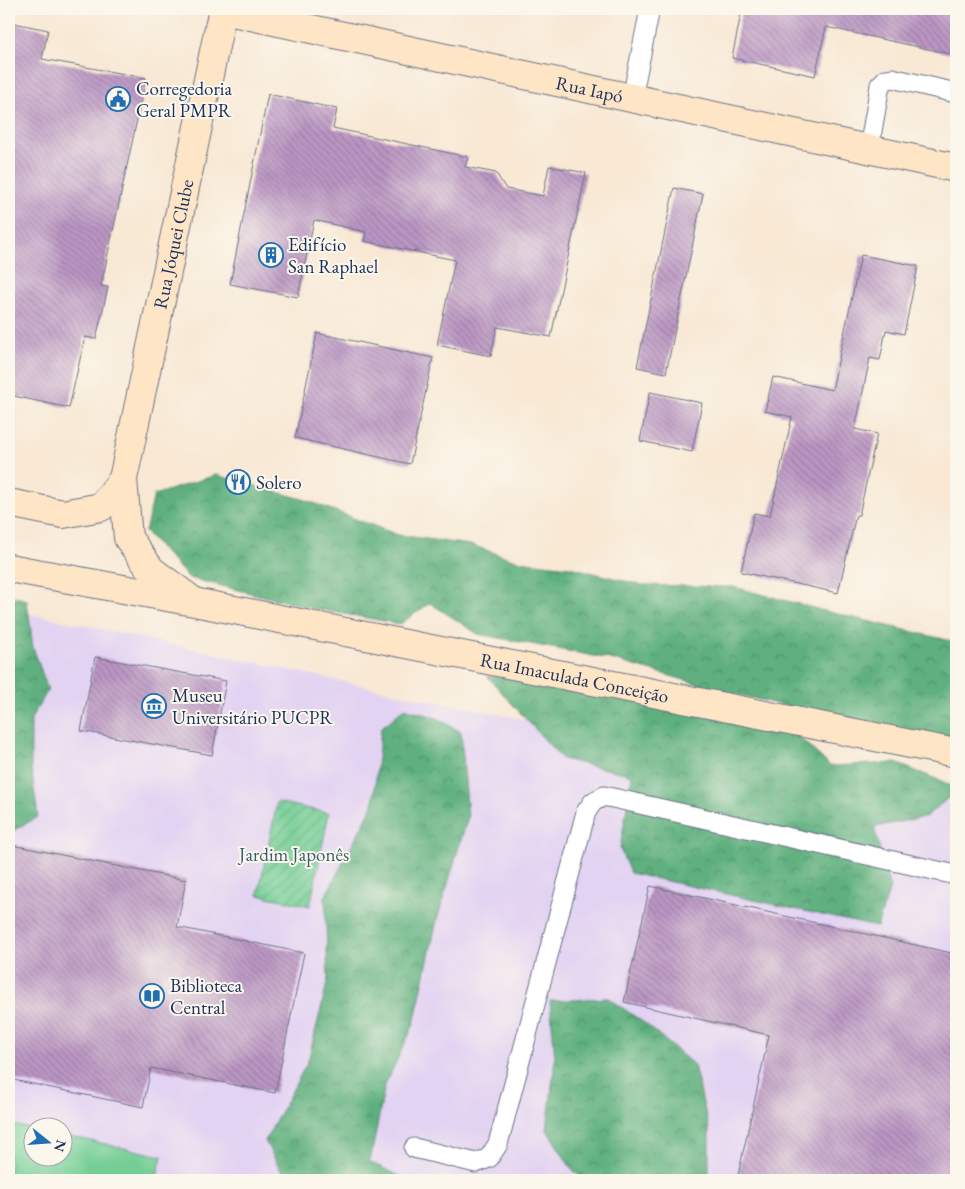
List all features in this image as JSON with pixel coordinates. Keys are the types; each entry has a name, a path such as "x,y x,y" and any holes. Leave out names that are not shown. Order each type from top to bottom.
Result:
{"main road":[{"name":"Rua Iapó","path":"223,9 956,168"},
{"name":"Rua Jóquei Clube","path":"123,479 223,9"},
{"path":"9,503 63,514 101,507 123,479"},
{"name":"Rua Imaculada Conceição","path":"123,479 128,538 151,570 194,602"},
{"name":"Rua Imaculada Conceição","path":"9,568 194,602 956,753"}],"lane":[{"path":"632,98 650,9"},
{"path":"869,149 880,85 886,79 892,78 956,93"},
{"path":"414,1148 476,1163 489,1158 498,1144 586,812 593,802 604,796 956,875"}],"shaded area":[{"path":"9,609 428,700 956,803 956,1180 9,1180"}],"green space":[{"path":"216,475 306,500 398,535 471,545 519,561 570,567 641,585 734,587 956,642 956,763 915,737 731,693 610,659 478,634 430,603 400,624 316,609 189,578 145,532 154,495"},
{"path":"9,595 27,600 33,647 48,690 31,719 31,766 38,817 9,833"},
{"path":"487,676 534,679 795,733 830,766 896,763 956,787 956,792 925,817 874,827 890,888 877,927 630,873 620,849 632,775 562,759"},
{"path":"405,708 437,718 461,732 468,817 437,920 414,1024 385,1085 370,1162 408,1180 286,1180 265,1141 308,1061 328,980 325,897 373,805 381,728"},
{"name":"Jardim Japonês","path":"277,802 329,813 310,906 258,895"},
{"path":"608,998 646,1024 694,1065 709,1128 709,1180 584,1180 571,1168 547,1130 555,1059 550,1001"},
{"path":"9,1124 22,1127 22,1166 72,1166 72,1137 162,1156 156,1180 9,1180"}],"building":[{"path":"742,9 956,9 956,55 826,27 815,76 732,58"},
{"path":"9,22 48,30 42,59 146,78 101,286 108,287 96,339 85,337 69,408 9,395"},
{"path":"268,94 337,109 333,128 468,157 465,167 496,173 506,189 543,196 549,166 586,173 551,337 497,327 491,356 437,345 455,260 364,241 366,232 314,220 298,297 230,284"},
{"path":"674,188 703,194 666,373 637,367"},
{"path":"861,255 918,266 904,334 886,330 880,360 870,358 855,429 877,434 859,515 856,515 838,593 741,572 754,513 770,516 792,417 765,411 773,377 832,390"},
{"path":"317,333 433,358 410,464 295,438"},
{"path":"650,392 702,403 692,452 640,441"},
{"name":"Museu Universitário PUCPR","path":"95,657 226,681 212,755 81,731"},
{"name":"Biblioteca Central","path":"12,845 186,880 177,927 304,953 275,1093 151,1068 143,1107 9,1079 9,859"},
{"path":"650,886 956,954 956,1180 737,1180 769,1035 624,1002"}],"place":[{"name":"Corregedoria Geral PMPR","path":"118,99"},
{"name":"Edifício San Raphael","path":"271,255"},
{"name":"Solero","path":"238,482"},
{"name":"Museu Universitário PUCPR","path":"154,706"},
{"name":"Biblioteca Central","path":"152,996"}]}
